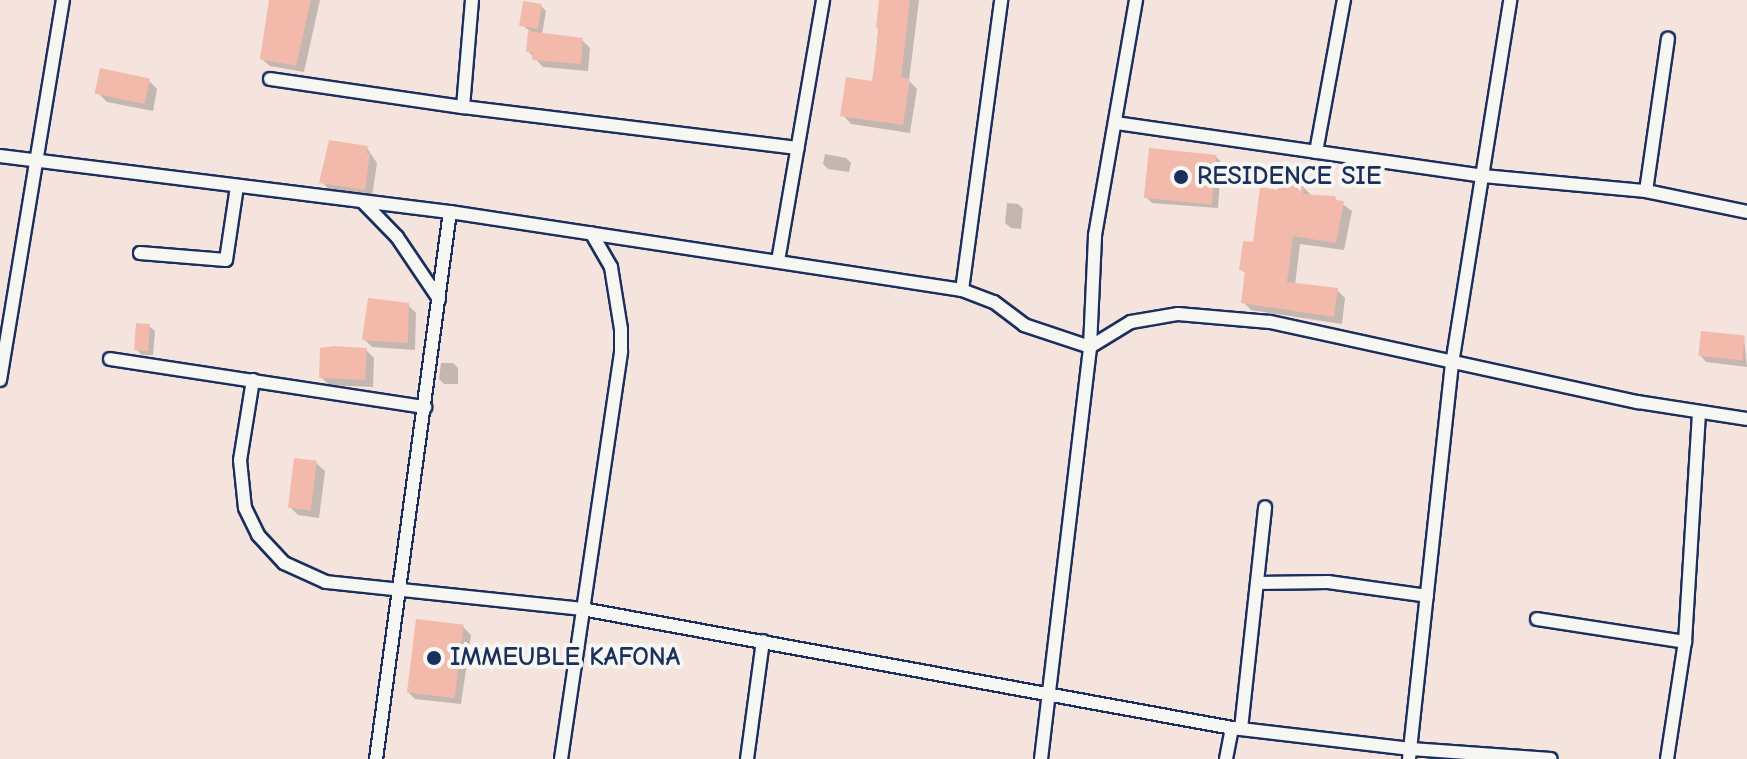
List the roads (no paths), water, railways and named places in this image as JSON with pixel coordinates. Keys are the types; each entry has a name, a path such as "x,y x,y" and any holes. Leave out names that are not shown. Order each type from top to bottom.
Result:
{"street":[{"path":"0,380 63,0"},
{"path":"463,107 472,0"},
{"path":"778,261 823,0"},
{"path":"962,290 1001,0"},
{"path":"1041,759 1090,347 1095,235 1136,0"},
{"path":"1316,152 1344,0"},
{"path":"1410,754 1452,364 1510,0"},
{"path":"1646,191 1668,39"},
{"path":"270,79 463,107 797,148"},
{"path":"1116,123 1483,176 1646,191 1747,212"},
{"path":"0,156 450,212 962,290 994,302 1024,325 1090,347 1131,322 1178,314 1270,322 1452,364 1699,414 1747,419"},
{"path":"140,253 226,260 237,186"},
{"path":"363,202 397,237 439,299"},
{"path":"376,759 450,212"},
{"path":"561,759 621,351 621,329 611,267 591,233"},
{"path":"110,359 425,407"},
{"path":"253,380 240,460 245,508 258,535 284,563 326,582 582,609 1236,728 1410,754 1551,759"},
{"path":"1667,759 1685,642 1699,414"},
{"path":"1226,759 1236,728 1265,507"},
{"path":"1257,583 1328,582 1427,596"},
{"path":"1537,619 1685,642"},
{"path":"747,759 763,641"}],"place":[{"name":"RESIDENCE SIE","path":"1181,177"},
{"name":"IMMEUBLE KAFONA","path":"434,658"}]}
